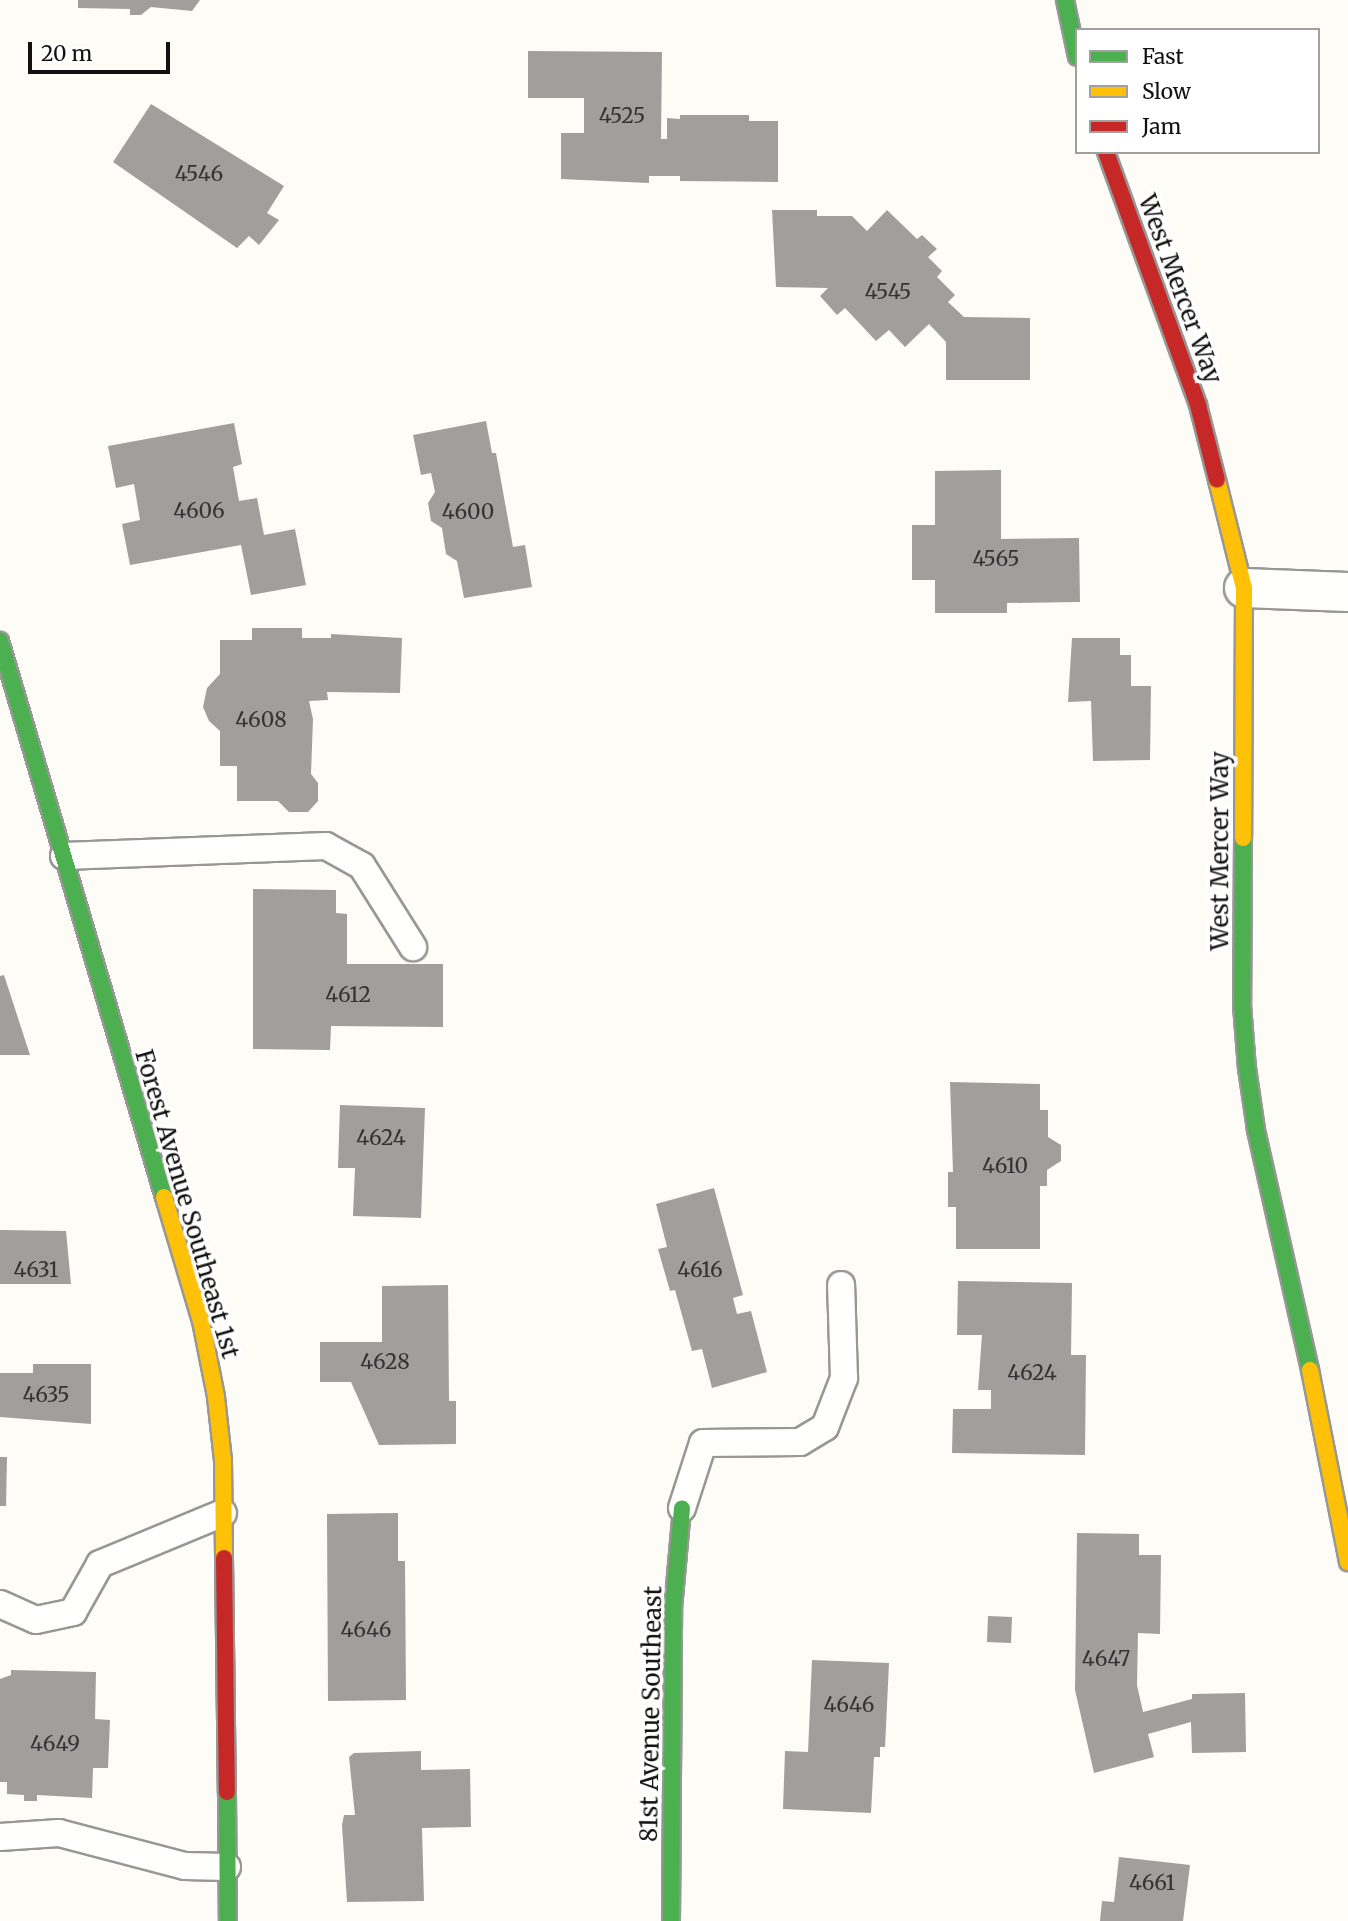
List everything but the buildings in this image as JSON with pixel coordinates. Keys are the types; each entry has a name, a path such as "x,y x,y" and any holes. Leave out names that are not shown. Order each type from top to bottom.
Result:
{"street":[{"path":"1065,0 1075,48"},
{"name":"West Mercer Way","path":"1107,154 1198,405 1244,588 1242,1005 1247,1068 1256,1130 1328,1450 1348,1562"},
{"path":"1244,588 1348,592"},
{"name":"Forest Avenue Southeast 1st","path":"0,641 201,1321 222,1447 228,1921"},
{"name":"81st Avenue Southeast","path":"671,1921 673,1609 682,1508"}],"lane":[{"path":"64,856 326,846 362,866 413,947"},
{"path":"682,1508 703,1443 800,1442 825,1427 844,1378 841,1285"},
{"path":"0,1604 36,1620 73,1612 100,1564 223,1513"},
{"path":"0,1837 59,1833 185,1866 227,1867"}],"traffic: fast":[{"path":"1065,0 1075,48"},
{"path":"0,641 164,1197"},
{"path":"1243,838 1242,1005 1247,1068 1256,1130 1310,1370"},
{"path":"671,1921 673,1609 682,1508"},
{"path":"227,1792 228,1921"}],"traffic: slow":[{"path":"1217,480 1244,588 1243,838"},
{"path":"164,1197 201,1321 216,1397 223,1460 224,1558"},
{"path":"1310,1370 1348,1562"}],"traffic: jam":[{"path":"1107,154 1198,405 1217,480"},
{"path":"224,1558 227,1792"}]}
